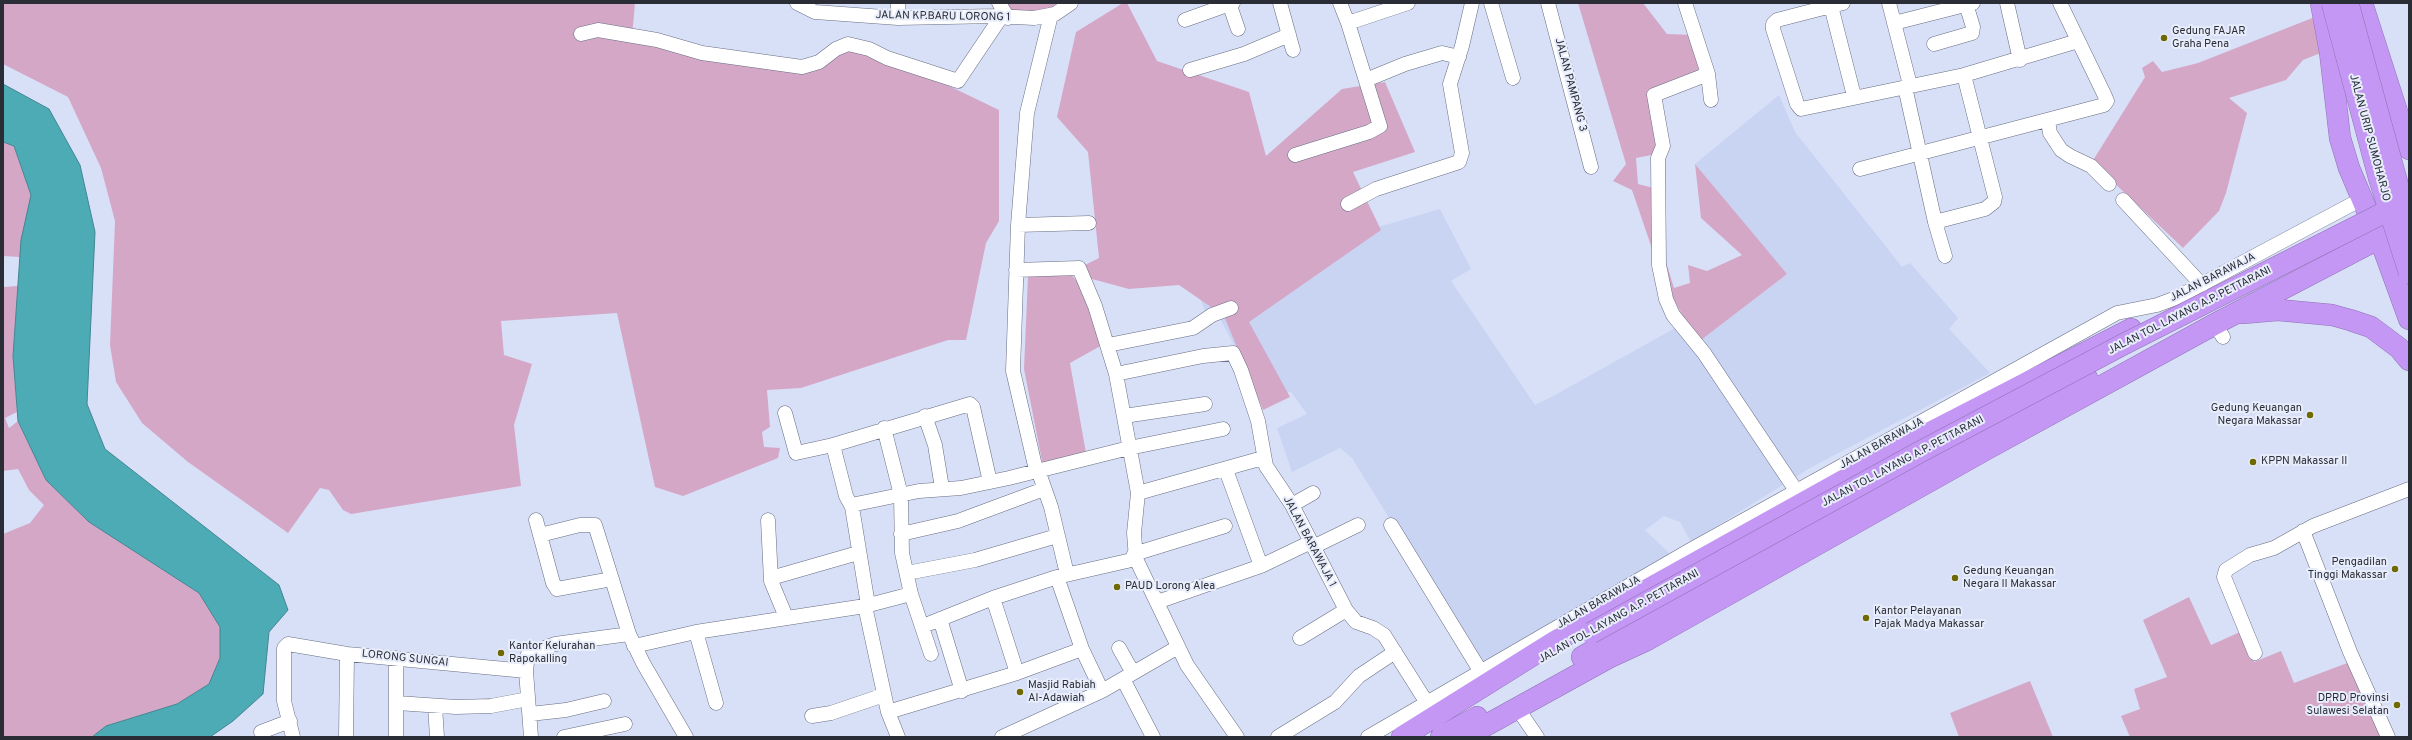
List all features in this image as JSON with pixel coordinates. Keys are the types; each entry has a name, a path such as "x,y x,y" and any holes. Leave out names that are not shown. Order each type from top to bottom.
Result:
{"highway":[{"path":"2321,3 2330,52 2340,138 2363,204 2379,239 2404,281"},
{"name":"JALAN URIP SUMOHARJO","path":"2332,3 2379,178 2404,281"},
{"name":"JALAN URIP SUMOHARJO","path":"2348,3 2409,225"},
{"path":"2362,3 2404,123 2409,149"},
{"path":"2340,138 2358,155 2370,158 2376,157 2391,145 2404,123"},
{"name":"JALAN BARAWAJA","path":"2363,204 2409,181"},
{"path":"1402,737 1554,642 1808,500 2030,380 2242,273 2363,204 2409,191"},
{"name":"JALAN TOL LAYANG A.P. PETTARANI","path":"1405,737 1918,453 2126,343 2409,200"},
{"name":"JALAN TOL LAYANG A.P. PETTARANI","path":"1441,737 1885,483 2370,229 2409,212"},
{"path":"1465,737 1608,658 1647,640 1985,450 2219,330 2236,314 2379,239 2409,225"},
{"path":"2409,260 2403,264 2399,271 2404,281 2409,319"},
{"path":"2236,314 2278,310 2332,315 2371,328 2399,348 2409,360"}],"street":[{"name":"JALAN KP.BARU LORONG 1","path":"797,3 815,12 898,18 1009,18 1051,15"},
{"path":"898,3 898,18"},
{"path":"581,34 598,30 657,40 702,53 802,67 819,62 836,49 848,44 869,49 887,58 958,81 1009,18 999,3"},
{"path":"1071,3 1051,15 1027,113 1018,225 1013,371 1037,470 1053,516 1062,575 1082,648 1102,691"},
{"path":"1280,3 1293,50"},
{"path":"1295,155 1369,132 1380,126 1348,23 1340,3"},
{"path":"1348,23 1408,3"},
{"path":"1348,204 1376,189 1459,162 1462,153 1450,84 1459,57 1472,3"},
{"path":"1491,3 1513,78"},
{"name":"JALAN PAMPANG 3","path":"1548,3 1591,168"},
{"path":"1685,3 1708,74 1711,100"},
{"path":"1889,3 1920,155 1935,222 1945,256"},
{"path":"2007,3 2020,60"},
{"path":"1860,169 1920,155 2102,106 2106,103 2104,94 2060,3"},
{"path":"1185,20 1230,4 1238,29"},
{"path":"1854,96 1833,4 1777,20 1773,24 1773,29 1799,108 1803,109 1854,96 1964,74 2020,60 2078,42"},
{"path":"1894,23 1948,6 1969,4 1972,33 1934,44"},
{"path":"1190,70 1244,54 1289,35"},
{"path":"1366,80 1405,64 1442,53 1459,57"},
{"path":"1708,74 1658,92 1654,96 1663,146 1658,158 1659,265 1666,300 1673,315 1704,353 1797,492"},
{"path":"1935,222 1985,209 1994,202 1995,197 1964,74"},
{"path":"2048,120 2050,133 2061,150 2091,166 2109,184"},
{"path":"2123,200 2202,285"},
{"name":"JALAN BARAWAJA","path":"1368,737 1659,568 2116,313 2169,302 2363,204"},
{"path":"1018,225 1089,223"},
{"path":"1016,270 1079,268 1108,345 1116,374 1138,492 1134,533 1135,557 1178,647 1197,679 1237,737"},
{"path":"1108,345 1193,328 1212,315 1231,308"},
{"name":"JALAN BARAWAJA 1","path":"1116,374 1203,356 1229,352 1233,353 1258,421 1263,458 1272,477 1292,506 1346,610 1356,622 1380,632 1395,652 1428,703"},
{"path":"1124,416 1205,404"},
{"path":"785,413 796,453 833,445 925,416 972,405 990,482"},
{"path":"925,416 935,445 942,488"},
{"path":"884,428 901,495 902,553 911,594 923,626 931,654"},
{"path":"851,505 942,488 961,488 1129,448 1223,429"},
{"path":"833,445 846,496 851,505 866,605 884,695 888,712 898,737"},
{"path":"1138,492 1226,470 1263,458"},
{"path":"1226,470 1261,566"},
{"path":"2255,653 2224,577 2224,572 2250,555 2274,548 2303,531 2409,489"},
{"path":"901,534 958,520 1044,490"},
{"path":"1292,506 1313,493"},
{"path":"536,520 553,583 557,589 612,579"},
{"path":"768,520 771,578 786,617"},
{"path":"540,535 580,525 595,524 631,640 686,737"},
{"path":"1157,602 1261,566 1358,525"},
{"path":"1391,525 1481,672"},
{"path":"923,626 993,598 1062,575 1135,557 1225,526"},
{"path":"2303,531 2350,652 2388,737"},
{"path":"907,573 975,560 1057,536"},
{"path":"771,578 858,553"},
{"path":"531,737 526,671 528,654 532,651 555,644 631,640 696,632 866,605 911,594"},
{"path":"993,598 1017,673"},
{"path":"1300,638 1346,610"},
{"path":"940,619 962,691"},
{"path":"696,632 716,704"},
{"path":"1485,737 1647,640"},
{"name":"LORONG SUNGAI","path":"290,721 284,701 286,646 347,654 526,671"},
{"path":"1006,736 1102,691 1178,647"},
{"path":"888,712 962,691 1017,673 1082,648"},
{"path":"1119,648 1128,676 1153,737"},
{"path":"1278,737 1335,702 1359,676 1395,652"},
{"path":"346,737 347,654"},
{"path":"396,658 396,737"},
{"path":"812,716 831,713 884,695"},
{"path":"397,703 435,706 491,706 528,699"},
{"path":"530,714 566,710 604,700"},
{"path":"435,706 437,737"},
{"path":"1522,715 1537,737"},
{"path":"261,732 290,721 293,737"},
{"path":"564,737 625,724"}],"shaded area":[{"path":"3,3 635,3 632,37 785,70 849,50 862,51 945,84 999,110 999,221 986,243 966,340 948,340 801,388 767,390 770,427 762,432 764,447 780,448 778,458 683,496 655,487 617,313 501,321 504,355 532,364 514,425 521,486 351,514 343,510 329,490 320,488 288,533 188,462 142,423 116,382 110,345 115,221 101,168 68,97 3,64"},
{"path":"1001,3 1056,3 1048,12 1007,14"},
{"path":"1123,3 1127,3 1157,61 1249,92 1266,156 1342,89 1385,82 1415,152 1353,172 1381,230 1249,322 1290,397 1263,410 1224,316 1179,285 1129,289 1070,273 1098,307 1104,344 1070,363 1086,453 1043,466 1024,369 1028,276 1069,273 1099,258 1088,152 1057,117 1076,32"},
{"path":"1578,3 1643,3 1667,34 1693,35 1706,75 1656,99 1662,153 1636,158 1638,184 1654,188 1657,233 1674,288 1690,283 1688,265 1707,271 1742,255 1701,218 1695,164 1787,274 1697,343 1661,275 1632,190 1613,181 1626,164"},
{"path":"2320,15 2326,51 2303,60 2286,80 2229,98 2247,113 2226,193 2219,211 2183,248 2092,162 2145,77 2142,68 2153,61 2162,72 2198,63"},
{"path":"3,84 49,109 80,165 95,232 87,404 105,449 279,585 288,610 269,632 263,694 233,721 210,737 92,737 106,726 177,704 209,684 220,658 220,627 199,593 89,522 46,480 18,421 13,356 21,240 31,195 14,146 3,142"},
{"path":"1779,95 1795,132 1902,267 1910,263 1958,318 1949,329 1990,373 1810,468 1691,542 1680,522 1664,516 1645,530 1670,554 1481,666 1352,458 1340,448 1292,472 1277,428 1307,414 1291,392 1261,395 1220,319 1204,309 1179,240 1358,233 1440,209 1471,269 1451,281 1535,405 1686,322 1787,275 1695,164"},
{"path":"3,142 14,146 31,195 20,257 3,256"},
{"path":"18,286 13,356 17,412 5,418 9,428 18,421 46,480 89,522 199,593 220,627 220,658 209,684 177,704 106,726 92,737 3,737 3,534 30,523 44,505 29,490 18,469 3,471 3,287"},
{"path":"2189,597 2211,645 2240,632 2254,662 2281,651 2294,683 2350,662 2384,737 2130,737 2121,716 2140,709 2134,689 2167,677 2143,620"},
{"path":"2030,681 2053,737 1959,737 1950,713"}],"place":[{"name":"Gedung FAJAR Graha Pena","path":"2164,38"},
{"name":"Gedung Keuangan Negara Makassar","path":"2310,415"},
{"name":"KPPN Makassar II","path":"2253,462"},
{"name":"Pengadilan Tinggi Makassar","path":"2395,569"},
{"name":"Gedung Keuangan Negara II Makassar","path":"1955,578"},
{"name":"PAUD Lorong Alea","path":"1117,587"},
{"name":"Kantor Pelayanan Pajak Madya Makassar","path":"1866,618"},
{"name":"Kantor Kelurahan Rapokalling","path":"501,653"},
{"name":"Masjid Rabiah Al-Adawiah","path":"1020,692"},
{"name":"DPRD Provinsi Sulawesi Selatan","path":"2397,705"}]}
